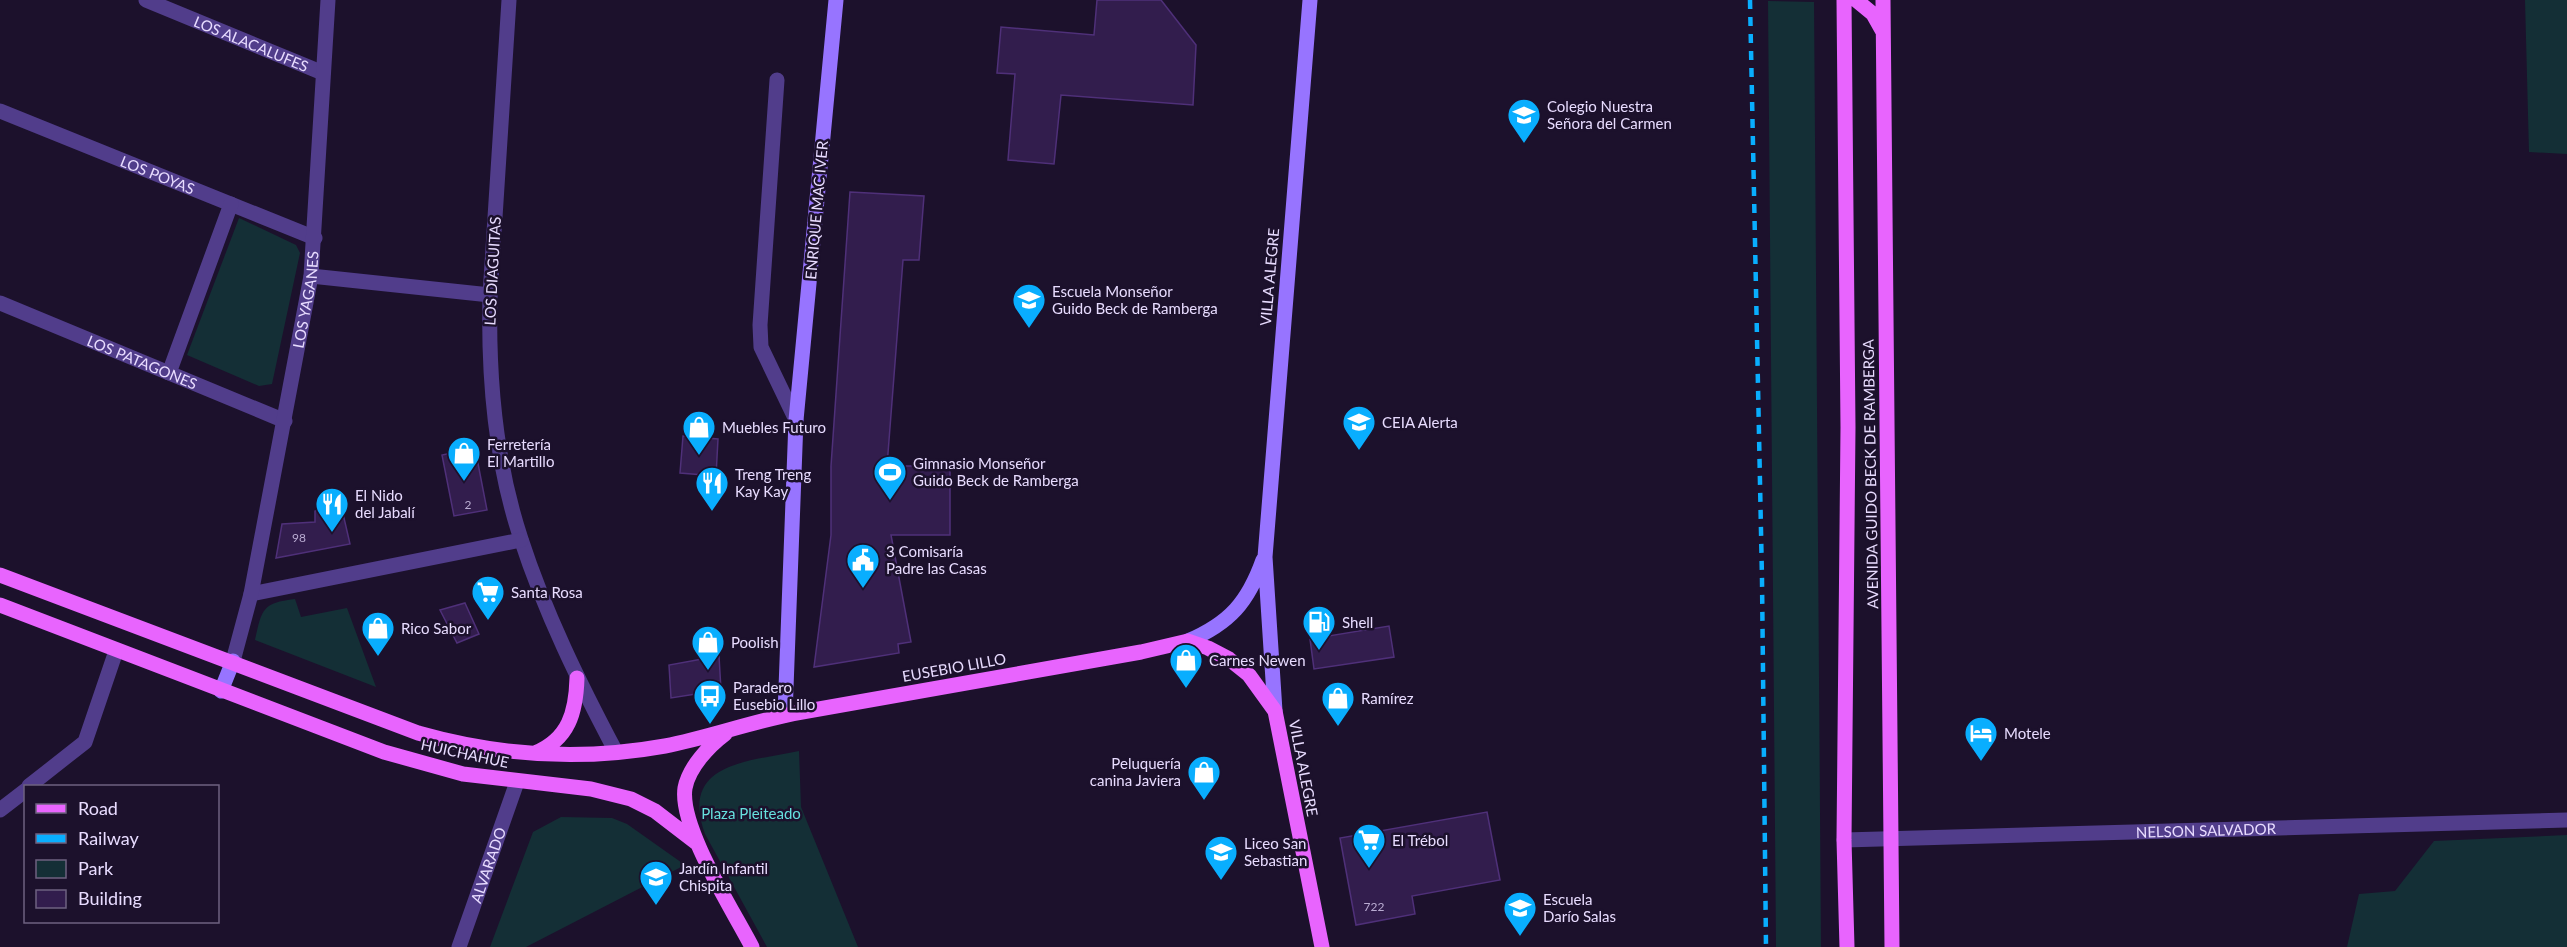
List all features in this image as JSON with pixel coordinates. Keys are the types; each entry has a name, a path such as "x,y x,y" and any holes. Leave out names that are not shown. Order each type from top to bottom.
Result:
{"main road":[{"name":"ENRIQUE MAC IVER","path":"785,715 795,420 836,0"},
{"name":"VILLA ALEGRE","path":"1310,0 1264,557 1275,711 1322,947"},
{"name":"AVENIDA GUIDO BECK DE RAMBERGA","path":"1844,0 1848,415 1844,840 1847,947"},
{"path":"1856,0 1873,14 1883,32"},
{"name":"AVENIDA GUIDO BECK DE RAMBERGA","path":"1882,0 1890,645 1889,840 1892,947"},
{"name":"VILLA ALEGRE","path":"1188,641 1211,631 1226,621 1254,585 1264,557"},
{"name":"HUICHAHUE","path":"0,575 233,661 418,734 484,749 531,754 616,752"},
{"name":"HUICHAHUE","path":"0,605 221,691 410,760 462,774 591,789 631,799 655,811 698,843"},
{"path":"1188,641 1229,658 1249,675 1275,711"},
{"name":"EUSEBIO LILLO","path":"616,752 665,746 785,715 1188,641"},
{"path":"221,691 233,661"},
{"path":"531,754 552,744 570,722 574,711 577,678"},
{"path":"730,730 707,750 690,775 685,787 686,810 698,843 752,947"}],"street":[{"name":"LOS ALACALUFES","path":"146,0 323,74"},
{"name":"LOS YAGANES","path":"251,594 311,276 328,0"},
{"name":"LOS DIAGUITAS","path":"509,0 490,295 489,344 500,455 521,540 577,678 616,752"},
{"name":"ENRIQUE MAC IVER","path":"777,80 761,347 795,420"},
{"name":"LOS POYAS","path":"0,111 315,238"},
{"path":"169,374 231,204"},
{"path":"311,276 490,295"},
{"name":"LOS PATAGONES","path":"0,303 285,421"},
{"path":"233,661 251,594 521,540"},
{"path":"31,785 85,742 116,651"},
{"name":"ALVARADO","path":"459,947 517,782"},
{"path":"0,810 24,792"},
{"name":"NELSON SALVADOR","path":"1844,840 2567,820"}],"green space":[{"path":"2525,0 2567,0 2567,154 2529,152"},
{"path":"1768,1 1814,2 1821,947 1776,947"},
{"path":"239,218 296,245 300,253 272,384 259,386 187,355"},
{"path":"295,599 301,617 347,608 376,687 255,640 265,609 276,603"},
{"name":"Plaza Pleiteado","path":"799,751 801,807 858,947 767,947 705,834 700,810 702,792 710,779 740,763"},
{"path":"561,817 612,818 627,824 685,865 526,947 490,947 533,832"},
{"path":"2567,835 2567,947 2347,947 2359,894 2395,891 2434,841"}],"building":[{"path":"1097,0 1161,0 1196,45 1193,105 1061,95 1054,164 1008,160 1015,74 997,73 1001,27 1094,35"},
{"path":"850,192 924,196 919,260 903,260 887,466 950,466 950,535 891,535 911,642 898,644 899,653 814,667 831,535 831,466"},
{"name":"Muebles Futuro","path":"683,436 718,439 716,476 680,473"},
{"name":"Ferretería El Martillo","path":"475,448 487,510 454,516 442,455"},
{"path":"341,505 350,544 276,558 282,524 315,522 315,511"},
{"path":"465,603 479,634 457,643 440,610"},
{"path":"1389,626 1394,657 1314,669 1310,639"},
{"path":"719,656 721,690 671,698 669,665"},
{"path":"1487,812 1500,880 1412,896 1415,914 1356,925 1340,838"}],"railway":[{"path":"1750,0 1762,579 1766,947"}],"place":[{"name":"Colegio Nuestra Señora del Carmen","path":"1524,144"},
{"name":"Escuela Monseñor Guido Beck de Ramberga","path":"1029,329"},
{"name":"CEIA Alerta","path":"1359,451"},
{"name":"Muebles Futuro","path":"699,456"},
{"name":"Ferretería El Martillo","path":"464,482"},
{"name":"Gimnasio Monseñor Guido Beck de Ramberga","path":"890,501"},
{"name":"Treng Treng Kay Kay","path":"712,512"},
{"name":"El Nido del Jabalí","path":"332,533"},
{"name":"3 Comisaría Padre las Casas","path":"863,589"},
{"name":"Santa Rosa","path":"488,621"},
{"name":"Shell","path":"1319,651"},
{"name":"Rico Sabor","path":"378,657"},
{"name":"Poolish","path":"708,671"},
{"name":"Carnes Newen","path":"1186,689"},
{"name":"Paradero Eusebio Lillo","path":"710,725"},
{"name":"Ramírez","path":"1338,727"},
{"name":"Motele","path":"1981,762"},
{"name":"Peluquería canina Javiera","path":"1204,801"},
{"name":"El Trébol","path":"1369,869"},
{"name":"Liceo San Sebastian","path":"1221,881"},
{"name":"Jardín Infantil Chispita","path":"656,906"},
{"name":"Escuela Darío Salas","path":"1520,937"}]}
